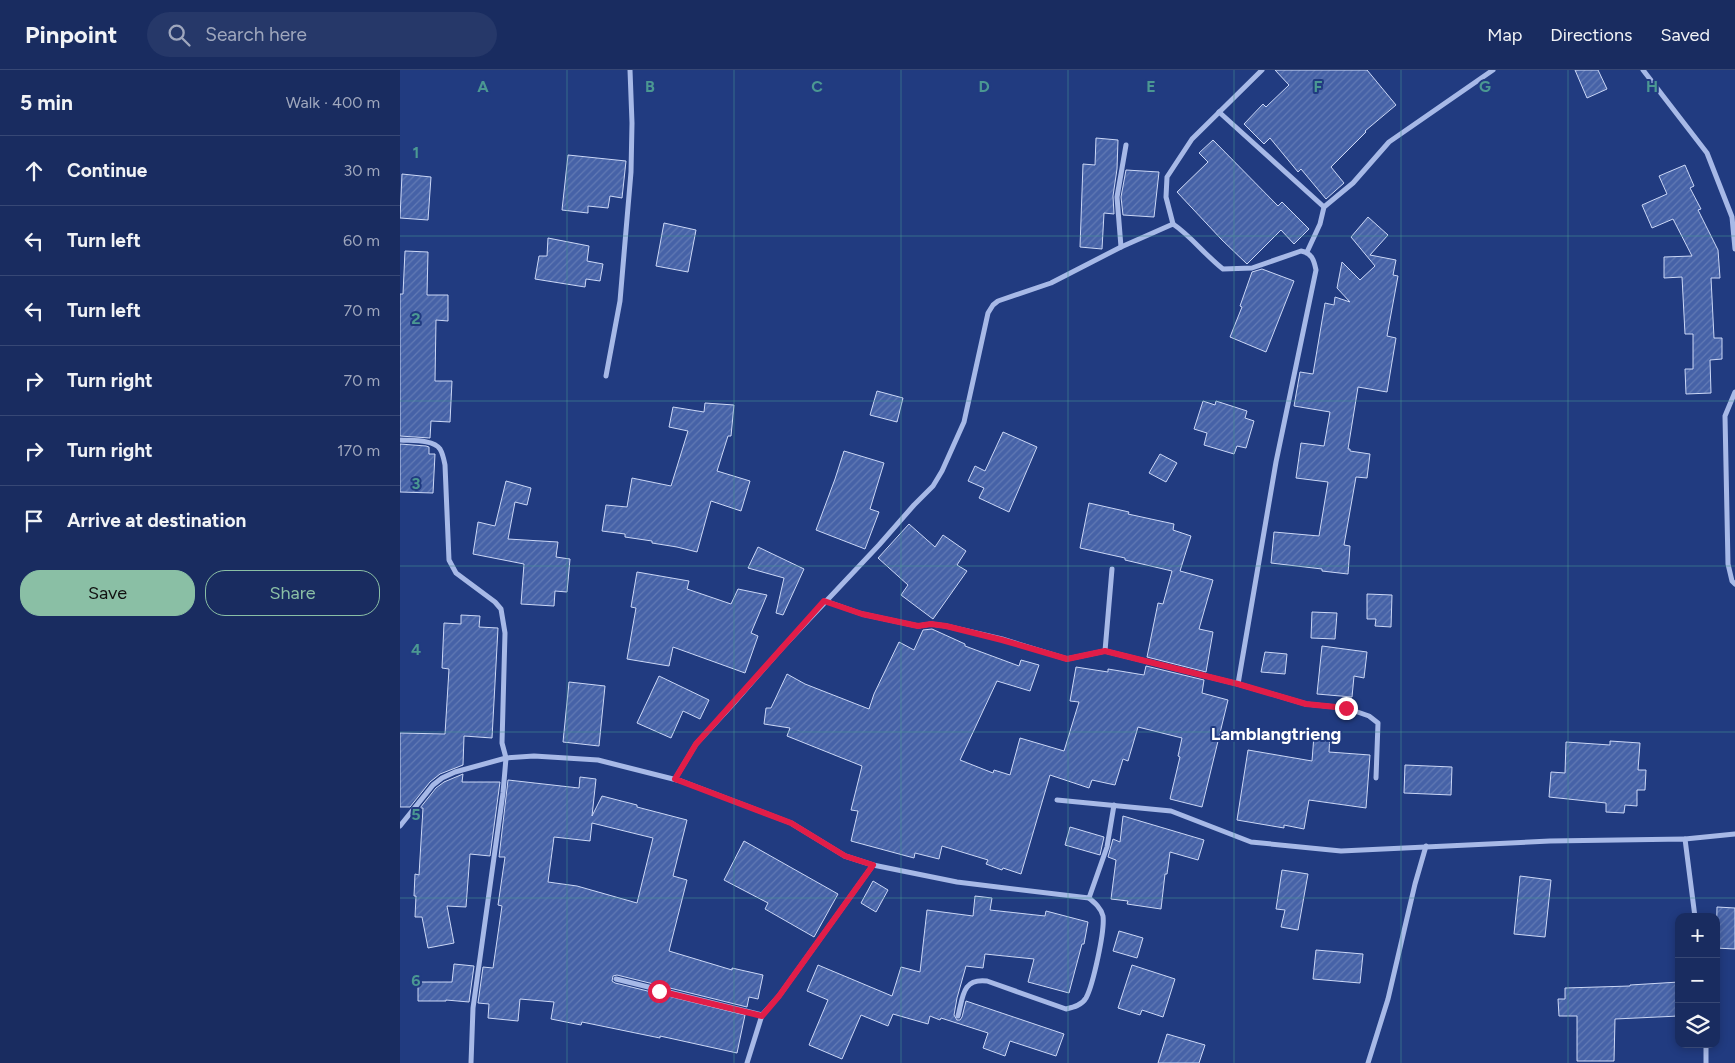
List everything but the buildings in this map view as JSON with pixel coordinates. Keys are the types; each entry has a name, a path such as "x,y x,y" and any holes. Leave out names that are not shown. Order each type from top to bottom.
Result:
{"street":[{"path":"606,376 620,301 631,172 630,70"},
{"path":"1238,684 1276,462 1316,270 1314,261 1307,252 1301,251 1252,268 1223,269 1210,259 1181,229 1173,224 1166,198 1167,177 1192,139 1262,70"},
{"path":"1307,252 1320,224 1324,207 1353,183 1389,142 1493,70"},
{"path":"1643,70 1707,153 1732,217 1735,249"},
{"path":"1219,112 1324,207"},
{"path":"1121,247 1117,197 1126,145"},
{"path":"675,779 696,744 824,601 933,486 942,471 964,422 988,313 993,305 998,301 1051,283 1121,247 1173,224"},
{"path":"1735,392 1725,416 1728,564 1732,581 1735,584"},
{"path":"400,440 428,443 442,451 445,465 449,560 456,573 495,602 500,609 505,632 502,743 506,758 503,793 473,1008 471,1063"},
{"path":"1105,651 1112,569"},
{"path":"824,601 862,614 918,626 931,624 993,637 1067,659 1105,651 1238,684 1306,704 1346,708 1369,716 1378,723 1376,778"},
{"path":"400,826 433,785 454,772 506,758 534,756 598,760 675,779 791,823 845,856 873,865 957,882 1089,898 1100,907 1103,917 1100,949 1086,999 1076,1007 1066,1009 987,981 977,980 971,982 965,989 958,1016"},
{"path":"1056,800 1171,811 1251,842 1342,851 1550,841 1685,839 1735,834"},
{"path":"1089,898 1107,847 1114,805"},
{"path":"1685,839 1695,913"},
{"path":"1368,1063 1388,999 1426,846"},
{"path":"747,1063 762,1016 779,996 873,865"},
{"path":"616,979 762,1016"},
{"path":"1706,1048 1706,1063"}],"district":[{"name":"Lamblangtrieng","path":"1276,734"}],"route":[{"path":"659,991 762,1016 779,996 873,865 845,856 791,823 675,779 696,744 824,601 862,614 918,626 931,624 946,626 1067,659 1105,651 1238,684 1306,704 1346,708"}]}
